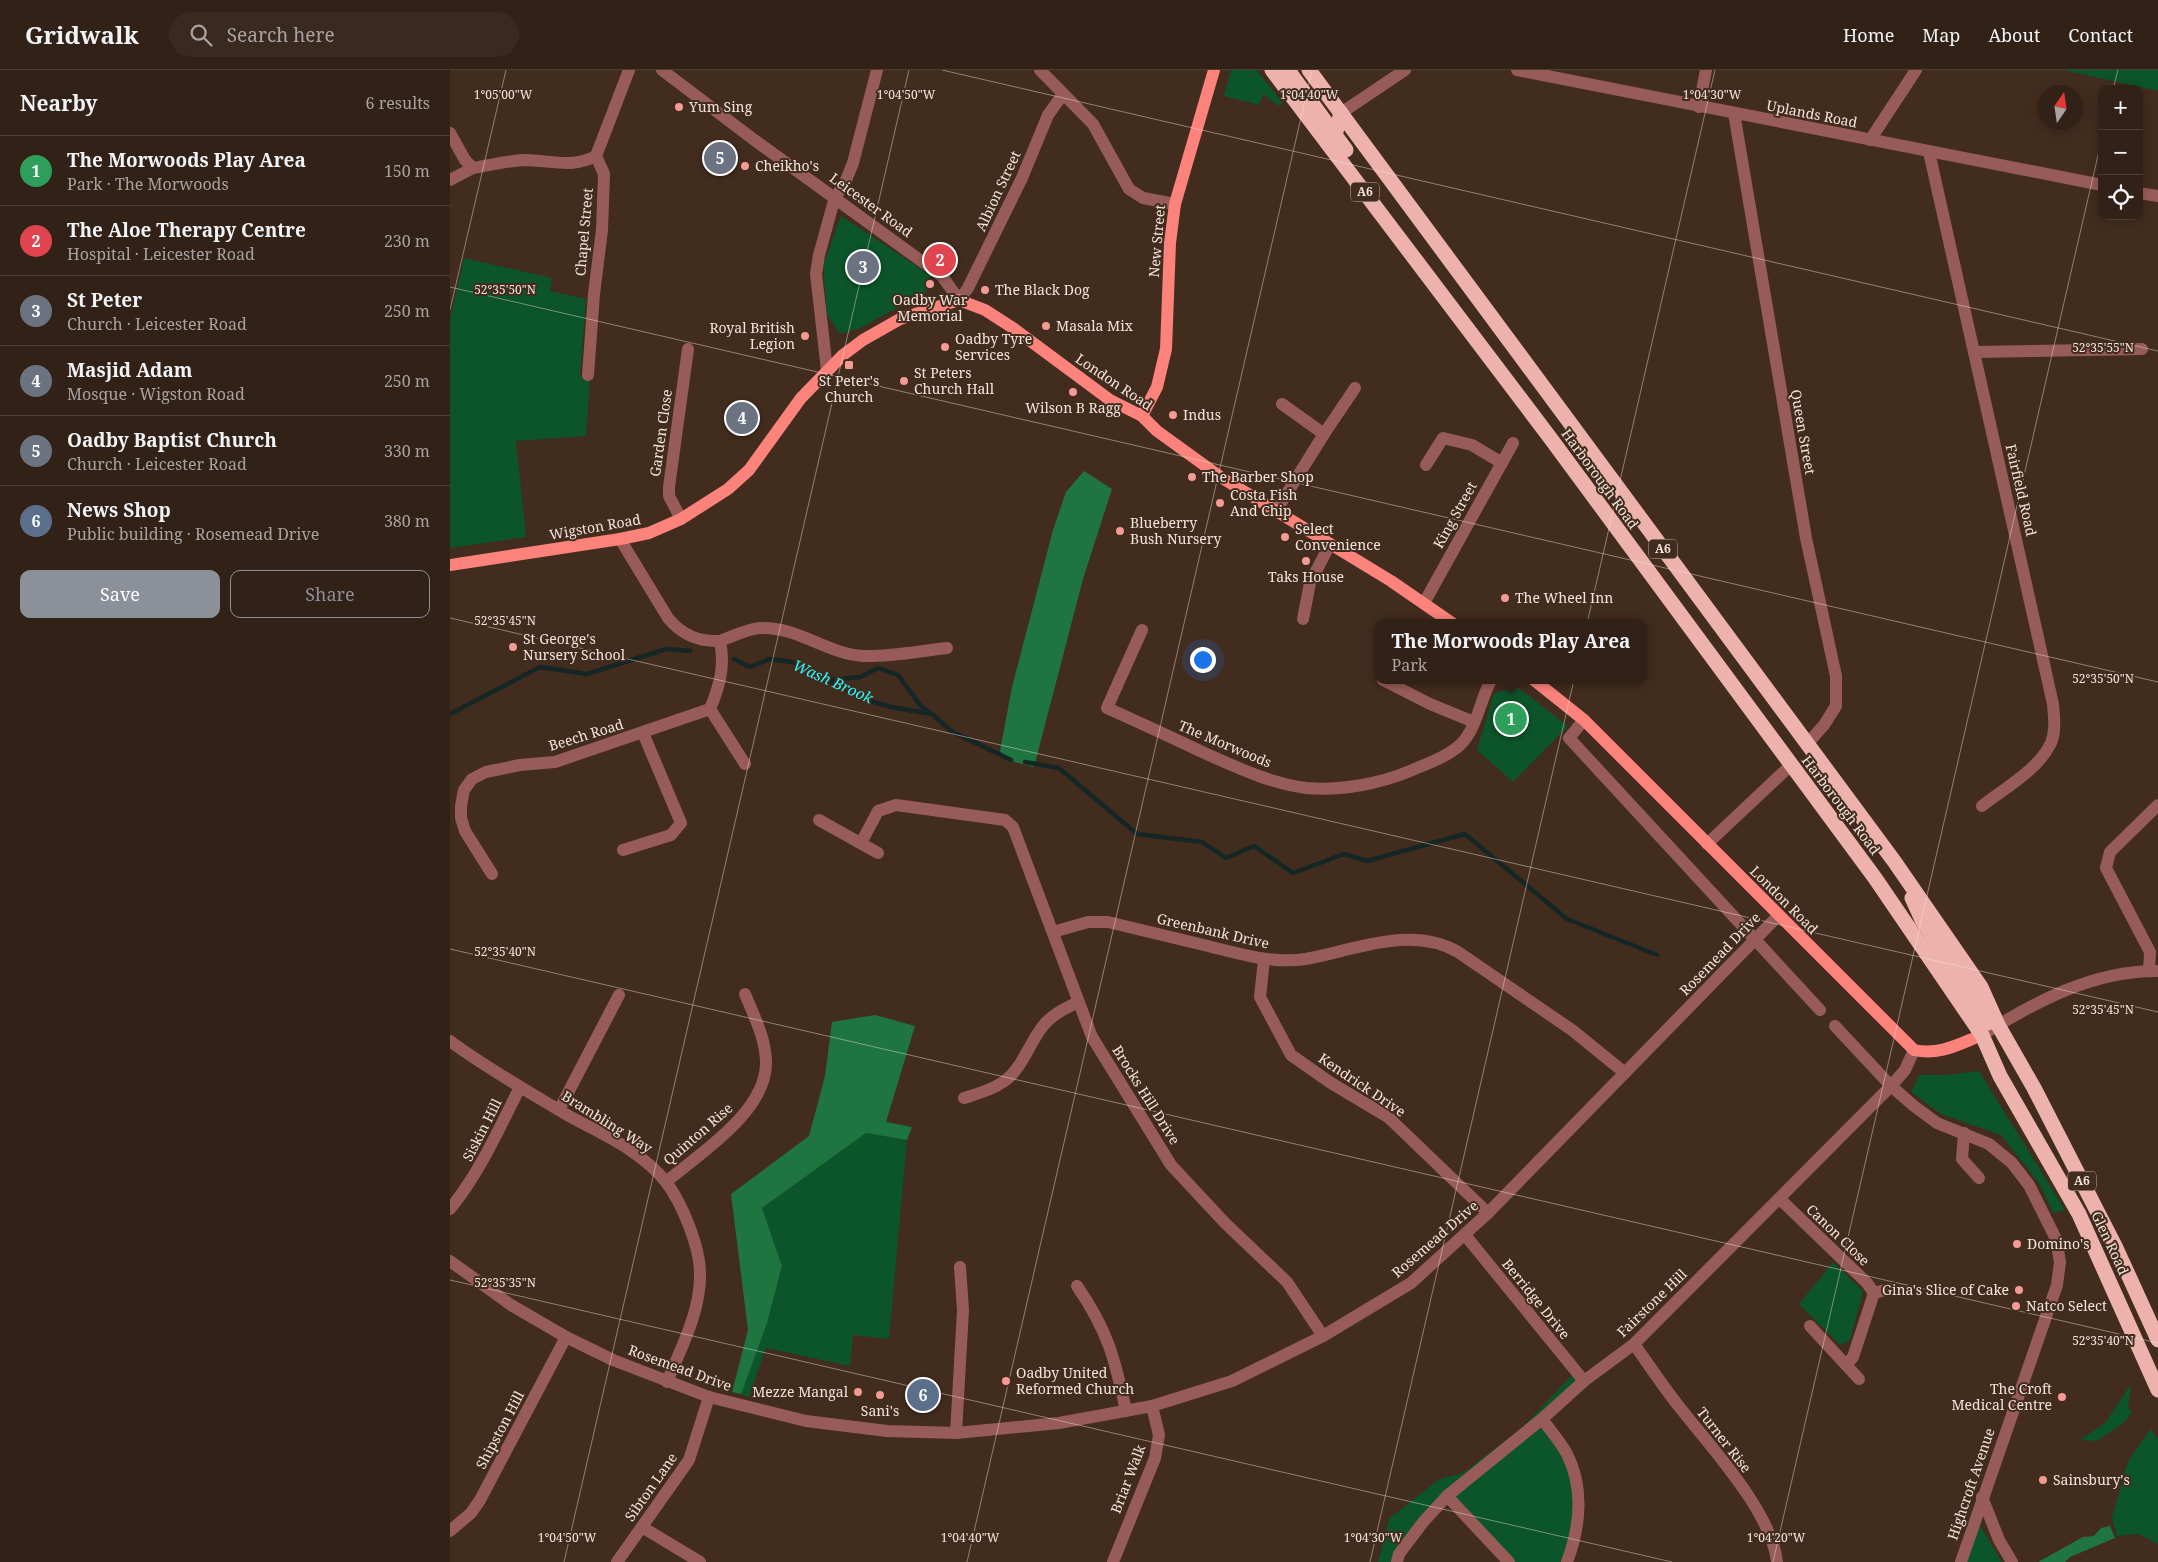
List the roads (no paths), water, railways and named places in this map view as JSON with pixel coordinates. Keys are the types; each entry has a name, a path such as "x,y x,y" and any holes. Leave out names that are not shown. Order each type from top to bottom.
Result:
{"highway":[{"name":"Harborough Road","path":"1272,70 1429,276 1875,878 1991,1029"},
{"name":"A6","path":"1288,70 1429,268 1429,276"},
{"name":"Harborough Road","path":"1309,70 1896,865 1982,987 1991,1029"},
{"path":"1302,110 1321,117 1341,113 1335,135"},
{"name":"Glen Road","path":"1991,1029 2006,1055 1997,1071 2079,1214 2158,1390"},
{"name":"Glen Road","path":"1991,1029 2034,1088 2116,1248 2158,1340"}],"main road":[{"name":"New Street","path":"1142,416 1157,387 1165,354 1170,243 1175,204 1214,70"},
{"name":"Wigston Road","path":"450,565 620,540 649,533 681,519 728,489 749,470 791,411 827,370 863,340 900,318 959,300"},
{"name":"London Road","path":"959,300 986,310 1110,400 1142,416 1157,432 1188,455 1424,603 1446,619"},
{"name":"London Road","path":"1539,684 1584,720 1914,1050"},
{"path":"1914,1050 1927,1053 1939,1052 1991,1029"}],"street":[{"path":"450,180 473,168 521,160 546,160 573,164 583,163 596,156 629,70"},
{"name":"Leicester Road","path":"662,70 753,139 942,276 959,300"},
{"path":"827,370 816,274 819,255 835,197 844,185 852,163 876,70"},
{"path":"1040,70 1093,124 1129,189 1144,198 1175,204"},
{"path":"1341,113 1405,70"},
{"name":"Uplands Road","path":"1517,70 2098,184"},
{"path":"1699,106 1706,70"},
{"path":"1870,140 1916,70"},
{"name":"Albion Street","path":"959,300 968,288 1022,178 1048,115 1064,94"},
{"name":"Queen Street","path":"1734,114 1806,538 1836,676 1836,706 1824,726 1807,744"},
{"path":"450,133 465,160 473,168"},
{"name":"Fairfield Road","path":"1929,152 2053,704 2055,724 2051,742 2038,761 1982,806"},
{"name":"Chapel Street","path":"588,375 594,294 602,230 604,174 596,156"},
{"path":"2143,194 2158,196"},
{"name":"Garden Close","path":"681,519 669,496 669,487 688,349"},
{"path":"1974,352 2142,350"},
{"path":"1276,510 1355,388"},
{"path":"1282,404 1324,434"},
{"path":"1426,465 1443,438 1472,445 1502,463"},
{"name":"King Street","path":"1424,603 1513,443"},
{"path":"620,540 668,618 677,629 698,639 720,641 748,630 770,628 785,630 824,646 862,656 947,648"},
{"path":"1303,619 1310,583 1330,544"},
{"name":"The Morwoods","path":"1142,630 1107,708 1237,768 1271,781 1307,788 1337,788 1370,784 1398,776 1431,762 1460,745 1474,722 1489,684"},
{"path":"720,641 723,668 719,686 710,709 744,764"},
{"path":"1391,684 1430,704 1474,722"},
{"name":"Beech Road","path":"492,874 465,830 461,818 464,790 472,779 486,772 520,764 554,762 710,709"},
{"path":"1584,720 1569,738 1820,1010"},
{"path":"623,850 671,835 681,823 643,733"},
{"path":"1707,844 1791,765"},
{"name":"Brocks Hill Drive","path":"861,843 878,812 896,805 1006,820 1013,827 1092,1037 1171,1166 1225,1223 1287,1282 1322,1336"},
{"path":"1991,1029 2042,999 2098,978 2154,971 2150,952 2106,868 2110,852 2158,805"},
{"path":"819,820 878,853"},
{"name":"Rosemead Drive","path":"450,1261 511,1305 566,1337 667,1382 709,1397 806,1421 887,1431 956,1433 1059,1424 1152,1406 1232,1381 1322,1336 1411,1284 1488,1213 1778,916"},
{"name":"Greenbank Drive","path":"1053,932 1088,922 1108,922 1264,960 1304,959 1384,942 1422,940 1438,943 1458,952 1572,1030 1625,1073"},
{"name":"Kendrick Drive","path":"1264,960 1260,997 1291,1055 1331,1083 1388,1117 1488,1213"},
{"name":"Quinton Rise","path":"666,1182 738,1122 751,1105 763,1081 766,1064 764,1046 745,994"},
{"path":"559,1110 619,995"},
{"path":"964,1098 989,1090 1005,1082 1016,1069 1043,1026 1054,1015 1078,1002"},
{"path":"1835,1026 1891,1086 1937,1123 1964,1133 1962,1159 1979,1178"},
{"name":"Brambling Way","path":"450,1041 520,1087 641,1158 666,1182 684,1212 695,1246 700,1272 698,1294 688,1332 667,1382"},
{"name":"Fairstone Hill","path":"1397,1562 1399,1554 1424,1521 1447,1496 1542,1419 1584,1381 1634,1344 1891,1086 1905,1070 1914,1050"},
{"name":"Siskin Hill","path":"450,1209 465,1191 483,1161 520,1087"},
{"name":"Highcroft Avenue","path":"1961,1562 2057,1285 2060,1262 2056,1239 2029,1185 2012,1164 1996,1149 1964,1133"},
{"name":"Canon Close","path":"1780,1199 1867,1283 1874,1293"},
{"name":"Berridge Drive","path":"1465,1235 1584,1381"},
{"path":"956,1433 963,1310 960,1267"},
{"path":"1077,1286 1094,1311 1108,1339 1126,1411"},
{"path":"1847,1364 1853,1357 1874,1293 1889,1289"},
{"path":"1810,1326 1859,1379"},
{"name":"Shipston Hill","path":"450,1530 471,1513 480,1500 566,1337"},
{"name":"Turner Rise","path":"1634,1344 1737,1481 1758,1513 1776,1551 1777,1562"},
{"name":"Sibton Lane","path":"617,1562 689,1460 709,1397"},
{"name":"Briar Walk","path":"1113,1562 1155,1458 1159,1435 1152,1406"},
{"path":"1542,1419 1566,1453 1578,1485 1578,1520 1574,1544 1567,1562"},
{"path":"1447,1496 1509,1562"},
{"path":"1982,1497 1998,1540 2012,1562"},
{"path":"642,1527 700,1562"}],"waterway":[{"name":"Wash Brook","path":"450,714 540,667 587,674 666,649 690,651"},
{"name":"Wash Brook","path":"734,659 750,667 769,659 792,662 863,699 891,707 932,714 951,731 1011,760"},
{"path":"830,680 860,677 878,668 898,675 920,705 931,714"},
{"path":"1025,762 1059,768 1137,834 1202,842 1226,858 1254,846 1293,873 1344,854 1367,861 1465,834 1567,919 1657,955"}],"place":[{"name":"Yum Sing","path":"679,107"},
{"name":"Oadby Baptist Church","path":"720,158"},
{"name":"Cheikho's","path":"745,166"},
{"name":"The Aloe Therapy Centre","path":"940,260"},
{"name":"St Peter","path":"863,267"},
{"name":"Oadby War Memorial","path":"930,284"},
{"name":"The Black Dog","path":"985,290"},
{"name":"Masala Mix","path":"1046,326"},
{"name":"Royal British Legion","path":"805,336"},
{"name":"Oadby Tyre Services","path":"945,347"},
{"name":"St Peter's Church","path":"849,365"},
{"name":"St Peters Church Hall","path":"904,381"},
{"name":"Wilson B Ragg","path":"1073,392"},
{"name":"Indus","path":"1173,415"},
{"name":"Masjid Adam","path":"742,418"},
{"name":"The Barber Shop","path":"1192,477"},
{"name":"Costa Fish And Chip","path":"1220,503"},
{"name":"Blueberry Bush Nursery","path":"1120,531"},
{"name":"Select Convenience","path":"1285,537"},
{"name":"Taks House","path":"1306,561"},
{"name":"The Wheel Inn","path":"1505,598"},
{"name":"St George's Nursery School","path":"513,647"},
{"name":"The Morwoods Play Area","path":"1511,719"},
{"name":"Domino's","path":"2017,1244"},
{"name":"Gina's Slice of Cake","path":"2019,1290"},
{"name":"Natco Select","path":"2016,1306"},
{"name":"Oadby United Reformed Church","path":"1006,1381"},
{"name":"Mezze Mangal","path":"858,1392"},
{"name":"Sani's","path":"880,1395"},
{"name":"News Shop","path":"923,1395"},
{"name":"The Croft Medical Centre","path":"2062,1397"},
{"name":"Sainsbury's","path":"2043,1480"}]}
